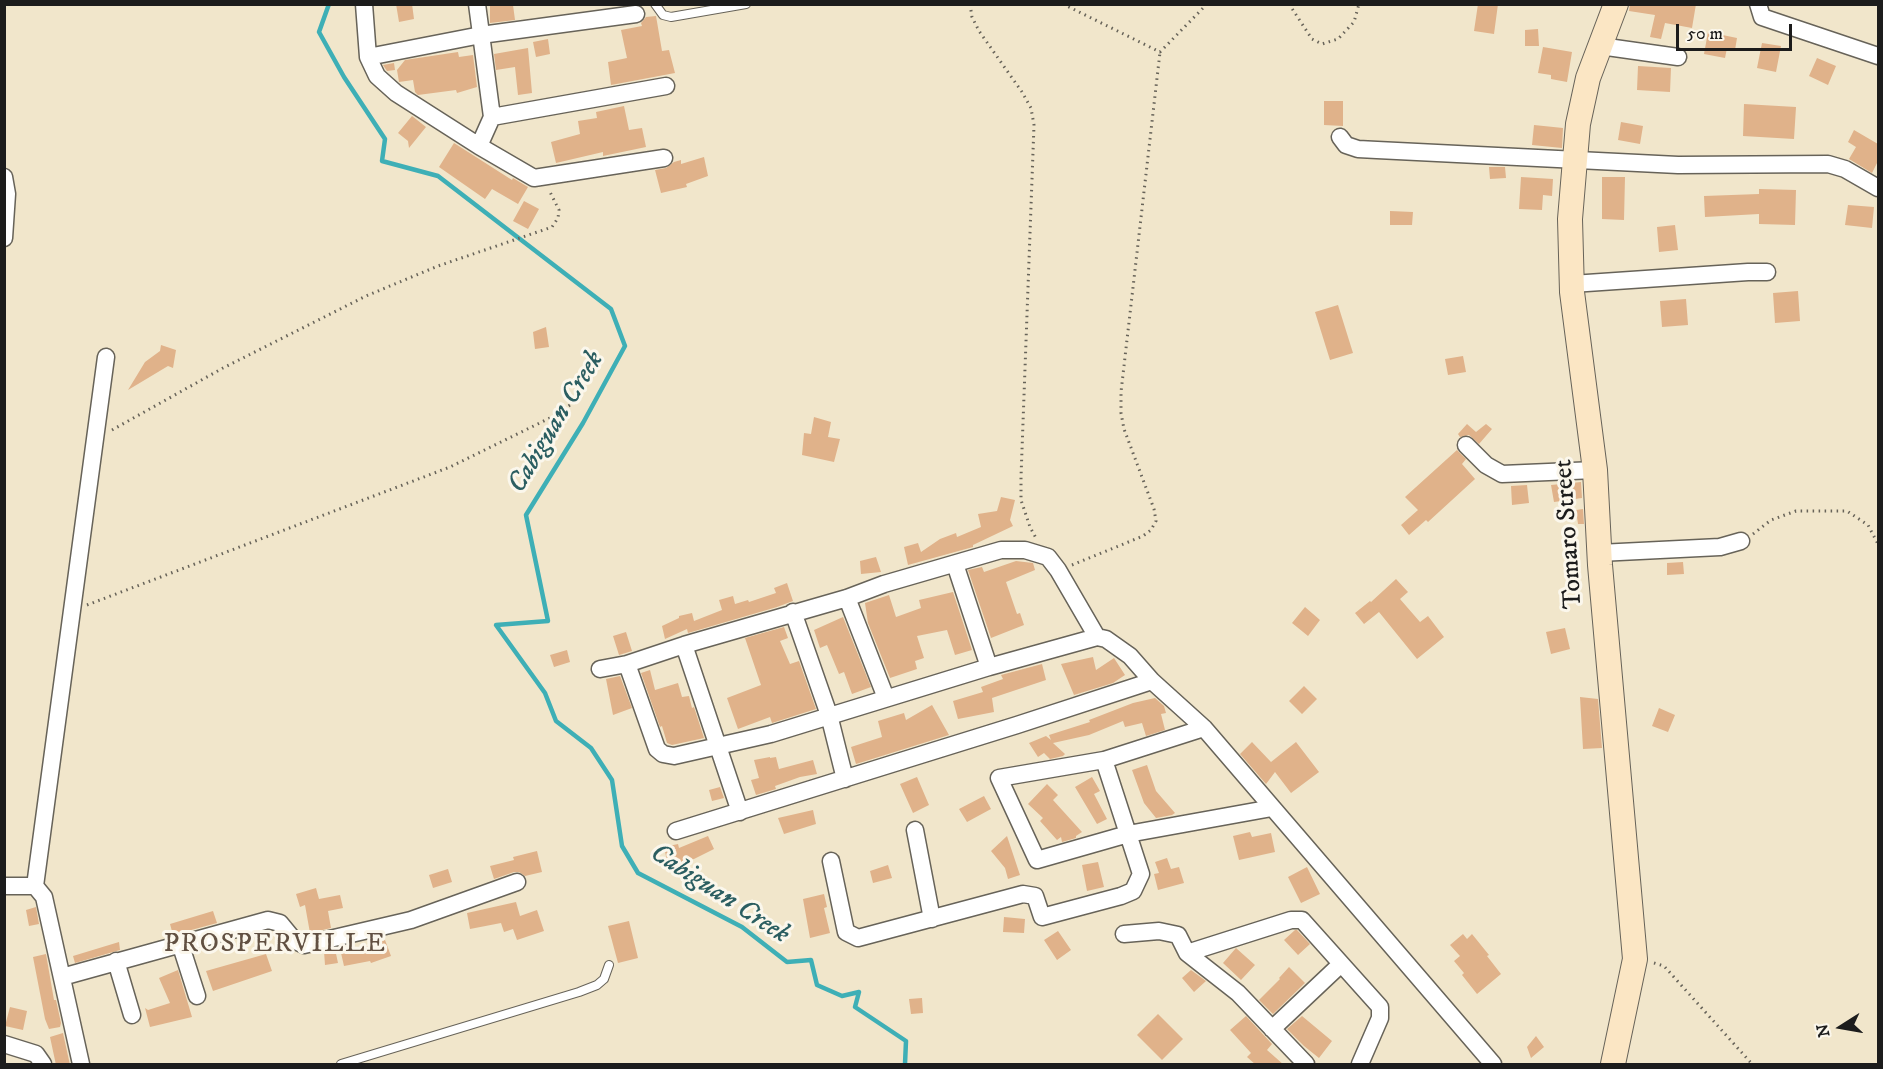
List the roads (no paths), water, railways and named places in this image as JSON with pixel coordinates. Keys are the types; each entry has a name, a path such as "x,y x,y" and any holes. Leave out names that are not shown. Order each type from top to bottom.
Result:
{"street":[{"path":"364,4 368,57 377,76 396,93 526,176 542,179 664,158"},
{"path":"477,4 492,117 479,146"},
{"name":"Tomaro Street","path":"1613,1065 1635,959 1599,553 1595,470 1572,284 1570,219 1578,124 1585,90 1616,4"},
{"path":"1758,4 1762,17 1878,56"},
{"path":"368,57 481,35 636,14"},
{"path":"1600,46 1678,57"},
{"path":"492,117 666,86"},
{"path":"1340,136 1346,145 1358,149 1689,165 1828,164 1845,169 1878,188"},
{"path":"4,177 7,194 4,238"},
{"path":"1572,284 1767,272"},
{"path":"81,1065 44,897 35,886 106,357"},
{"path":"1466,445 1486,465 1502,474 1595,470"},
{"path":"1599,553 1720,548 1741,541"},
{"path":"600,669 627,664 1001,550 1025,550 1053,564 1097,637"},
{"path":"955,564 989,666"},
{"path":"847,598 886,698"},
{"path":"793,612 830,715 845,778"},
{"path":"627,664 657,749 667,756 674,756 771,734 989,666 1097,637 1106,639 1130,656 1152,681 1203,728 1493,1065"},
{"path":"684,645 740,812"},
{"path":"676,831 1152,681"},
{"path":"1203,728 1104,760 999,778 1037,860 1128,834 1272,808"},
{"path":"831,861 846,932 858,938 1023,894 1035,896 1042,917 1121,896 1134,891 1142,874 1104,760"},
{"path":"915,830 932,919"},
{"path":"62,977 268,920 280,923 294,940 304,945 411,920 517,882"},
{"path":"4,886 35,886"},
{"path":"1187,953 1298,919 1302,920 1380,1007 1382,1012 1360,1065"},
{"path":"1124,934 1169,932 1178,935 1187,953 1238,993 1306,1065"},
{"path":"180,943 197,996"},
{"path":"116,961 132,1015"},
{"path":"1272,1029 1341,964"},
{"path":"4,1044 36,1054 43,1065"}],"lane":[{"path":"655,4 663,15 671,17 746,4"},
{"path":"341,1065 597,985 604,979 609,965"}],"waterway":[{"name":"Cabiguan Creek","path":"329,4 319,32 344,77 385,139 382,161 438,176 611,309 625,346 583,423 526,515 548,621 496,625 545,693 556,721 591,748 612,780 622,846 638,873 742,927 787,962 811,960 817,985 842,996 859,992 855,1007 906,1041 905,1064"}],"district":[{"name":"PROSPERVILLE","path":"275,945"}]}
